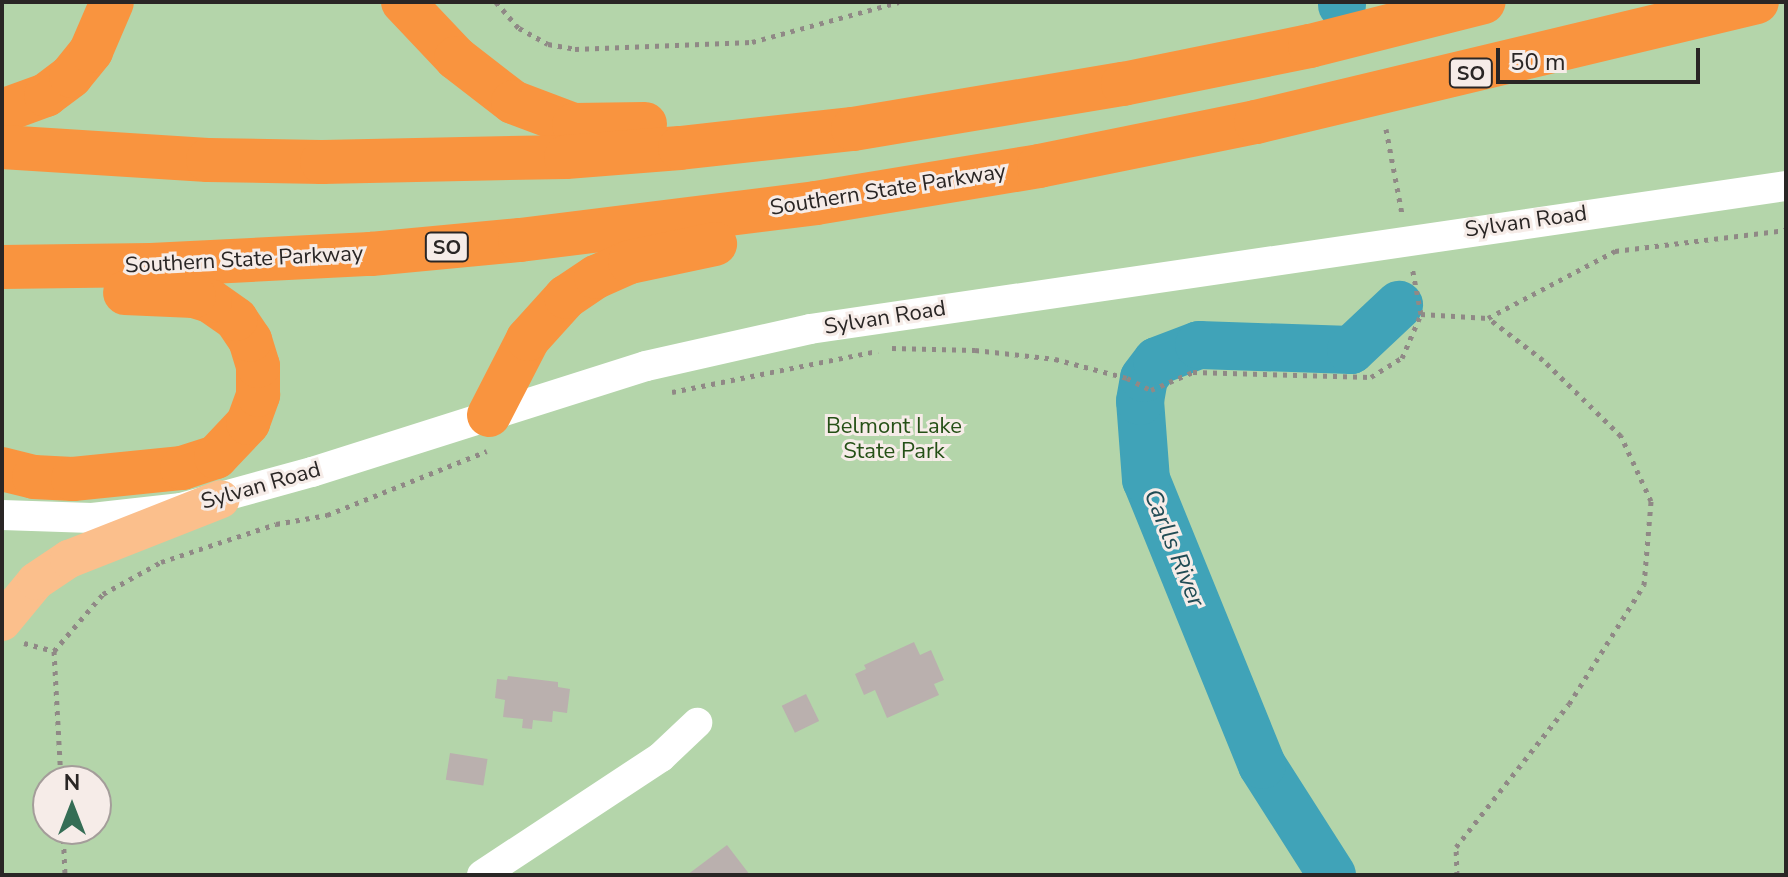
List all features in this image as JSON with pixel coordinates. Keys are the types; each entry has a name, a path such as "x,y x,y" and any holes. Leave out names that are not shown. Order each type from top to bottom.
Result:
{"highway":[{"path":"2,111 46,95 71,76 91,51 112,2"},
{"path":"403,2 456,58 495,92 554,120 574,125 853,129"},
{"path":"2,147 208,160 446,162 619,153 853,129 1225,64 1324,43 1484,2"},
{"name":"Southern State Parkway","path":"2,267 179,264 400,251 667,222 889,191 1256,122 1757,2"},
{"path":"494,430 517,356 539,323 566,297 596,277 639,259 729,242 889,191"},
{"path":"2,280 75,293 178,294 210,301 236,319 244,330 255,354 259,380 248,423 228,448 200,464 100,478 44,478 2,469"}],"main road":[{"path":"9,631 22,595 52,569 86,551 221,499"}],"street":[{"name":"Sylvan Road","path":"2,515 120,516 221,499 494,430 646,366 754,340 1340,250 1786,186"},
{"path":"482,875 661,757 697,723"}],"path":[{"path":"496,2 519,28 548,44 575,49 752,42 895,3"},
{"path":"1386,129 1404,221"},
{"path":"1421,314 1488,318 1615,251 1786,230"},
{"path":"668,393 895,348 975,350 1055,359 1127,378 1151,390 1193,372 1371,377 1402,358 1421,314 1409,252"},
{"path":"1457,875 1456,847 1569,704 1644,585 1651,501 1621,436 1543,360 1488,318"},
{"path":"60,765 54,651 103,594 161,562 276,524 327,515 494,430"},
{"path":"9,631 54,651"},
{"path":"64,845 65,875"}],"green space":[{"name":"Belmont Lake State Park","path":"2,2 1786,2 1786,875 2,875"}],"building":[{"path":"914,642 920,655 931,650 944,680 934,684 939,695 887,718 875,690 864,695 855,674 866,669 864,665"},
{"path":"508,676 558,682 558,687 570,689 567,713 553,711 552,722 533,720 532,729 522,728 523,719 503,717 505,700 495,698 497,679 507,680"},
{"path":"806,694 819,721 795,733 782,706"},
{"path":"450,753 488,759 483,786 446,780"},
{"path":"727,845 750,875 687,875"}],"waterway":[{"name":"Carlls River","path":"1332,875 1262,765 1146,480 1140,401 1144,378 1157,361 1199,345 1351,350 1399,305"}]}
